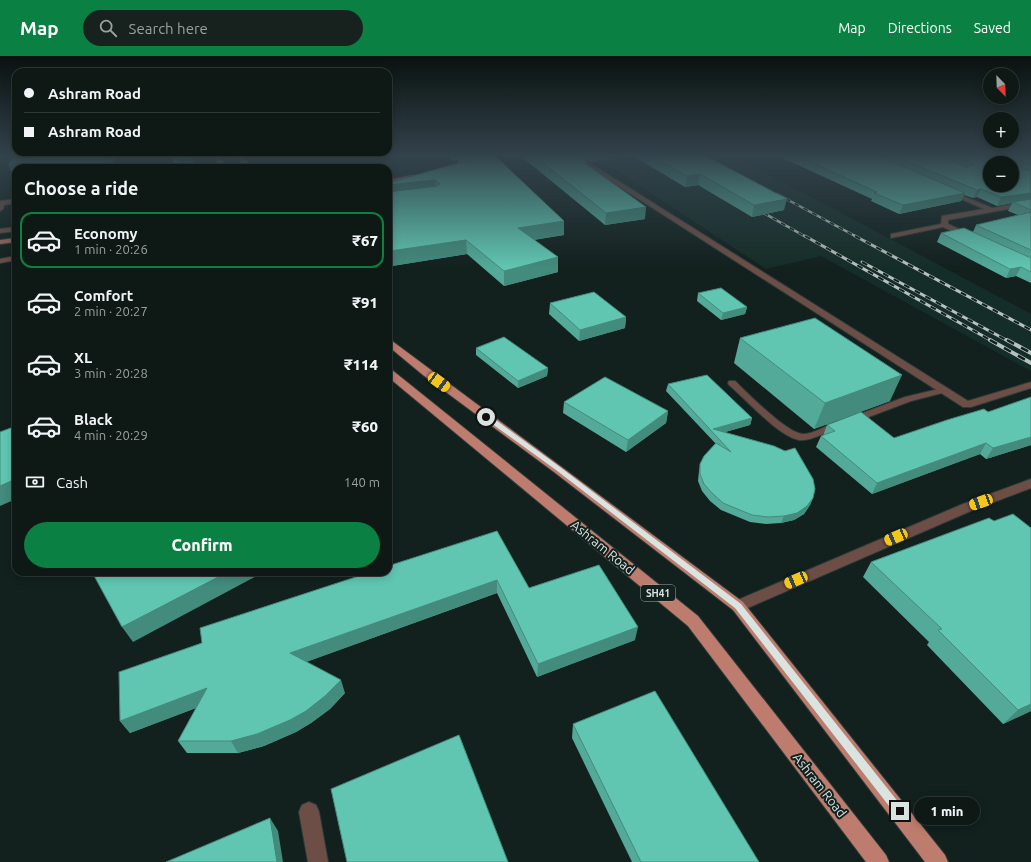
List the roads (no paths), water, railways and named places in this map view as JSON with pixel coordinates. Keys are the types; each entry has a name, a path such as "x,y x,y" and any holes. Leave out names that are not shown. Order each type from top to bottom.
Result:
{"main road":[{"path":"392,344 427,373 558,469 738,606 938,862"},
{"name":"Ashram Road","path":"392,375 693,621 879,862"}],"street":[{"path":"632,193 967,405 1031,385"},
{"path":"952,193 992,210"},
{"path":"0,205 12,202"},
{"path":"944,225 946,218 1031,203"},
{"path":"894,236 944,225 973,239"},
{"path":"0,231 12,230"},
{"path":"0,242 12,240"},
{"path":"0,249 12,247"},
{"path":"738,606 968,507 1031,483"},
{"path":"309,812 318,862"}],"lane":[{"path":"0,261 12,259"},
{"path":"732,383 786,430 798,437 808,436 908,400 943,390"}],"railway":[{"path":"777,194 857,237"},
{"path":"755,208 806,237"},
{"path":"805,236 992,341"},
{"path":"855,236 1031,330"},
{"path":"862,262 1008,341"},
{"path":"990,340 1031,363"},
{"path":"1007,340 1031,353"}]}
